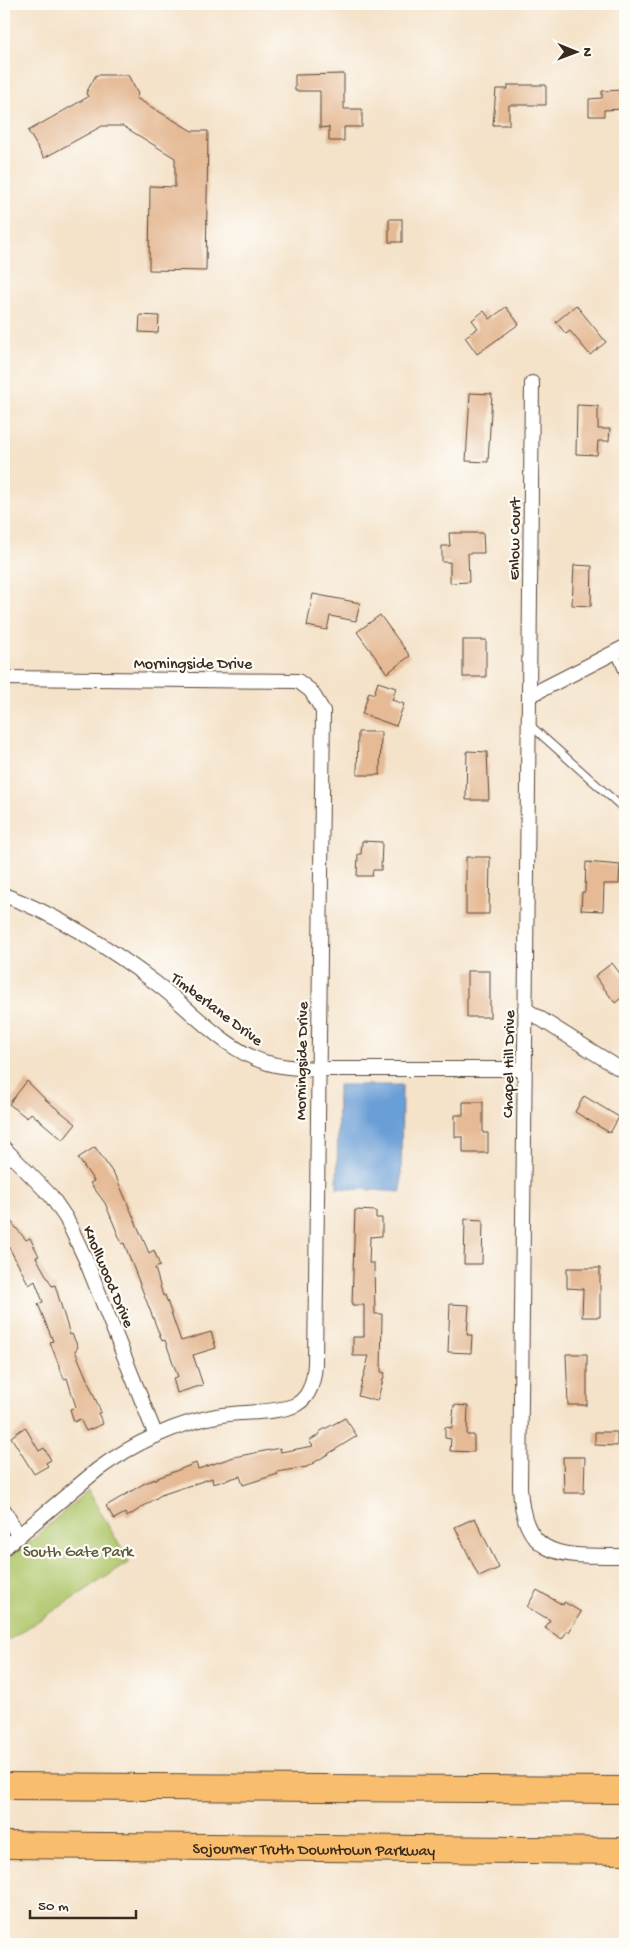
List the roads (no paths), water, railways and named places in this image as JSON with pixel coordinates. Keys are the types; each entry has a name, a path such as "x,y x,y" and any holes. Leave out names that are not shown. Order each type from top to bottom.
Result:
{"highway":[{"path":"4,1786 625,1790"},
{"name":"Sojourner Truth Downtown Parkway","path":"4,1845 625,1851"}],"street":[{"name":"Enlow Court","path":"528,696 532,383"},
{"path":"528,696 620,650"},
{"name":"Morningside Drive","path":"4,678 298,681 311,691 323,711 317,1069 315,1364 310,1390 294,1406 220,1415 184,1425 156,1436 110,1460 4,1548"},
{"name":"Chapel Hill Drive","path":"528,696 520,1486 523,1514 535,1538 550,1550 561,1553 625,1556"},
{"name":"Timberlane Drive","path":"4,895 30,905 96,942 160,986 248,1056 267,1063 317,1069 524,1069"},
{"path":"525,1009 625,1072"},
{"name":"Knollwood Drive","path":"4,1148 51,1196 69,1225 85,1258 156,1436"},
{"path":"4,1510 19,1537"}],"lane":[{"path":"620,650 625,676"},
{"path":"528,723 625,810"}],"water":[{"path":"338,1085 402,1085 401,1192 337,1188"}],"park label":[{"name":"South Gate Park","path":"78,1550"}]}
